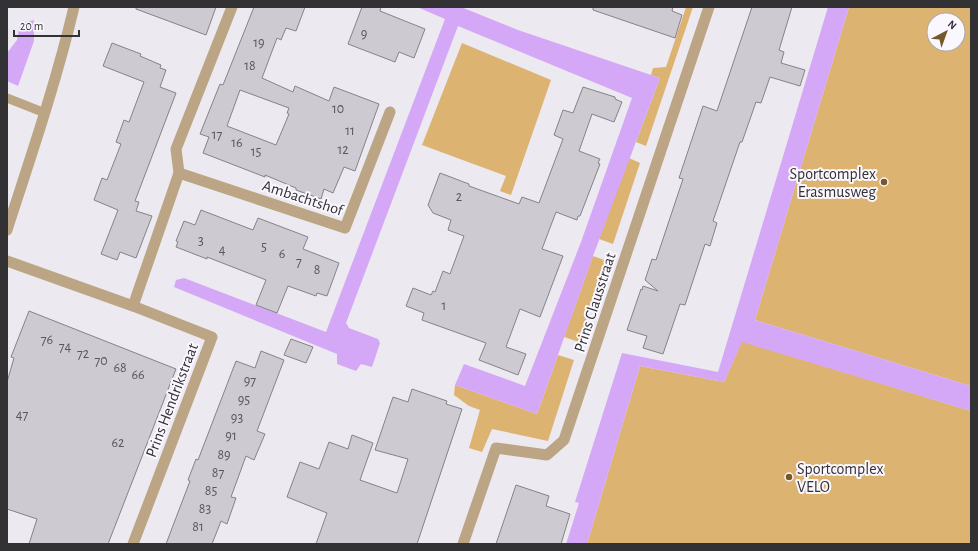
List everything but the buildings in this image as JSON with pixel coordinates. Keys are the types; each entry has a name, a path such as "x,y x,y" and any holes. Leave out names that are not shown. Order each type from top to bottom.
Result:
{"street":[{"path":"7,230 45,113 65,46 74,7"},
{"path":"133,306 179,173 176,149 232,7"},
{"name":"Prins Clausstraat","path":"463,544 496,448 548,455 564,440 709,7"},
{"name":"Ambachtshof","path":"179,173 345,228 390,112"},
{"name":"Prins Hendrikstraat","path":"7,261 133,306 212,337 133,544"}],"lane":[{"path":"7,98 45,113"}],"shaded area":[{"path":"417,7 461,7 518,30 660,78 593,256 537,414 455,385 464,364 525,386 581,242 632,98 458,26 346,323 349,328 378,339 380,343 372,367 361,364 356,371 337,364 337,354 174,287 176,280 184,278 326,332 445,19"},
{"path":"686,7 693,7 646,146 636,142 660,78 651,75 653,68 666,67"},
{"path":"828,7 849,7 755,320 971,386 971,411 742,342 724,382 640,366 587,544 566,544 579,503 575,502 622,353 718,372"},
{"name":"Sportcomplex Erasmusweg","path":"849,7 971,7 971,386 755,320"},
{"path":"34,20 34,41 18,86 7,81 7,53 17,40 20,24"},
{"path":"462,43 551,80 511,195 500,191 506,176 422,145"},
{"path":"629,158 640,163 613,244 599,239"},
{"path":"593,256 607,261 579,342 564,337"},
{"name":"Sportcomplex VELO","path":"742,341 971,411 971,544 587,544 640,366 724,382"},
{"path":"558,355 574,360 548,441 492,429 482,452 469,448 480,410 469,406 454,395 455,385 537,414"}],"place":[{"name":"Sportcomplex Erasmusweg","path":"884,182"},
{"name":"Sportcomplex VELO","path":"789,477"}]}
